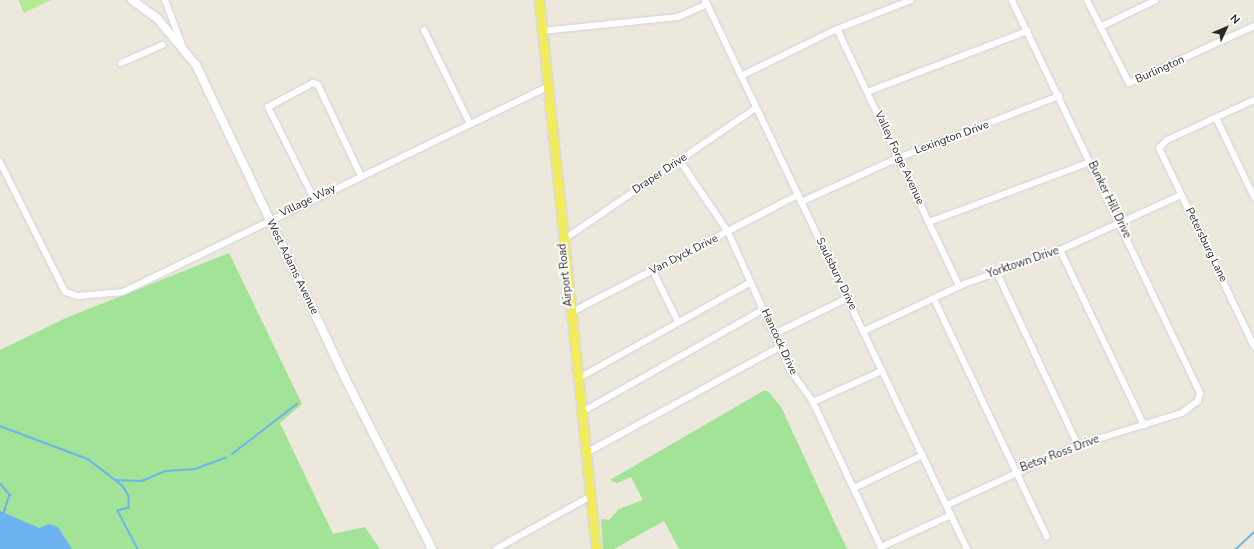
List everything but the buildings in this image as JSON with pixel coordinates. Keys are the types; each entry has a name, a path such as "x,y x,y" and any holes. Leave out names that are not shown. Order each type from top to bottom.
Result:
{"main road":[{"name":"West Adams Avenue","path":"132,0 157,18 184,48 196,65 269,220 432,549"},
{"name":"Airport Road","path":"539,0 562,240 596,549"}],"street":[{"path":"165,0 184,48"},
{"path":"741,76 838,29 911,0"},
{"name":"Bunker Hill Drive","path":"1012,0 1196,378 1198,401"},
{"name":"Burlington","path":"1087,0 1124,78 1135,83 1254,26"},
{"path":"1100,27 1156,0"},
{"path":"542,31 678,17 706,2"},
{"name":"Saulsbury Drive","path":"706,2 967,549"},
{"name":"Valley Forge Avenue","path":"838,29 959,286"},
{"path":"424,30 470,124"},
{"path":"868,92 1028,31"},
{"path":"121,63 162,45"},
{"path":"314,199 268,107 313,83 318,85 361,176"},
{"name":"Village Way","path":"0,162 65,292 78,296 123,292 269,220 547,87"},
{"name":"Lexington Drive","path":"802,202 898,158 1059,96"},
{"path":"1254,100 1216,118 1254,197"},
{"name":"Draper Drive","path":"562,240 756,108"},
{"name":"Petersburg Lane","path":"1216,118 1160,144 1162,155 1254,346"},
{"name":"Hancock Drive","path":"680,161 728,232 776,333 780,347 790,370 813,402 882,548"},
{"path":"929,222 1090,162"},
{"name":"Van Dyck Drive","path":"570,313 798,195"},
{"name":"Yorktown Drive","path":"864,331 959,286 996,271 1060,250 1181,195"},
{"path":"1060,250 1144,425"},
{"path":"653,271 678,322"},
{"path":"996,271 1078,444"},
{"path":"577,379 751,282"},
{"path":"776,333 848,298"},
{"path":"934,299 1048,537"},
{"path":"582,412 764,309"},
{"path":"586,453 780,347"},
{"path":"813,402 882,371"},
{"name":"Betsy Ross Drive","path":"947,505 1016,471 1078,444 1182,413 1198,401"},
{"path":"854,488 923,455"},
{"path":"496,549 590,496"},
{"path":"882,548 951,514"}],"green space":[{"path":"18,0 51,0 24,13"},
{"path":"229,253 302,404 280,423 333,534 365,527 380,549 0,549 0,350 66,318"},
{"path":"763,391 768,391 781,407 847,549 679,549 664,521 614,549 603,549 601,519 609,520 619,509 643,500 631,477 617,483 610,480"}],"water":[{"path":"0,511 39,528 49,524 58,527 72,549 0,549"}],"waterway":[{"path":"232,454 297,404"},
{"path":"0,426 88,459 123,486 129,496 129,508 118,511 138,549"},
{"path":"115,480 142,481 166,471 195,469 226,458"},
{"path":"0,483 10,495 4,514"},
{"path":"1236,549 1254,532"}]}
